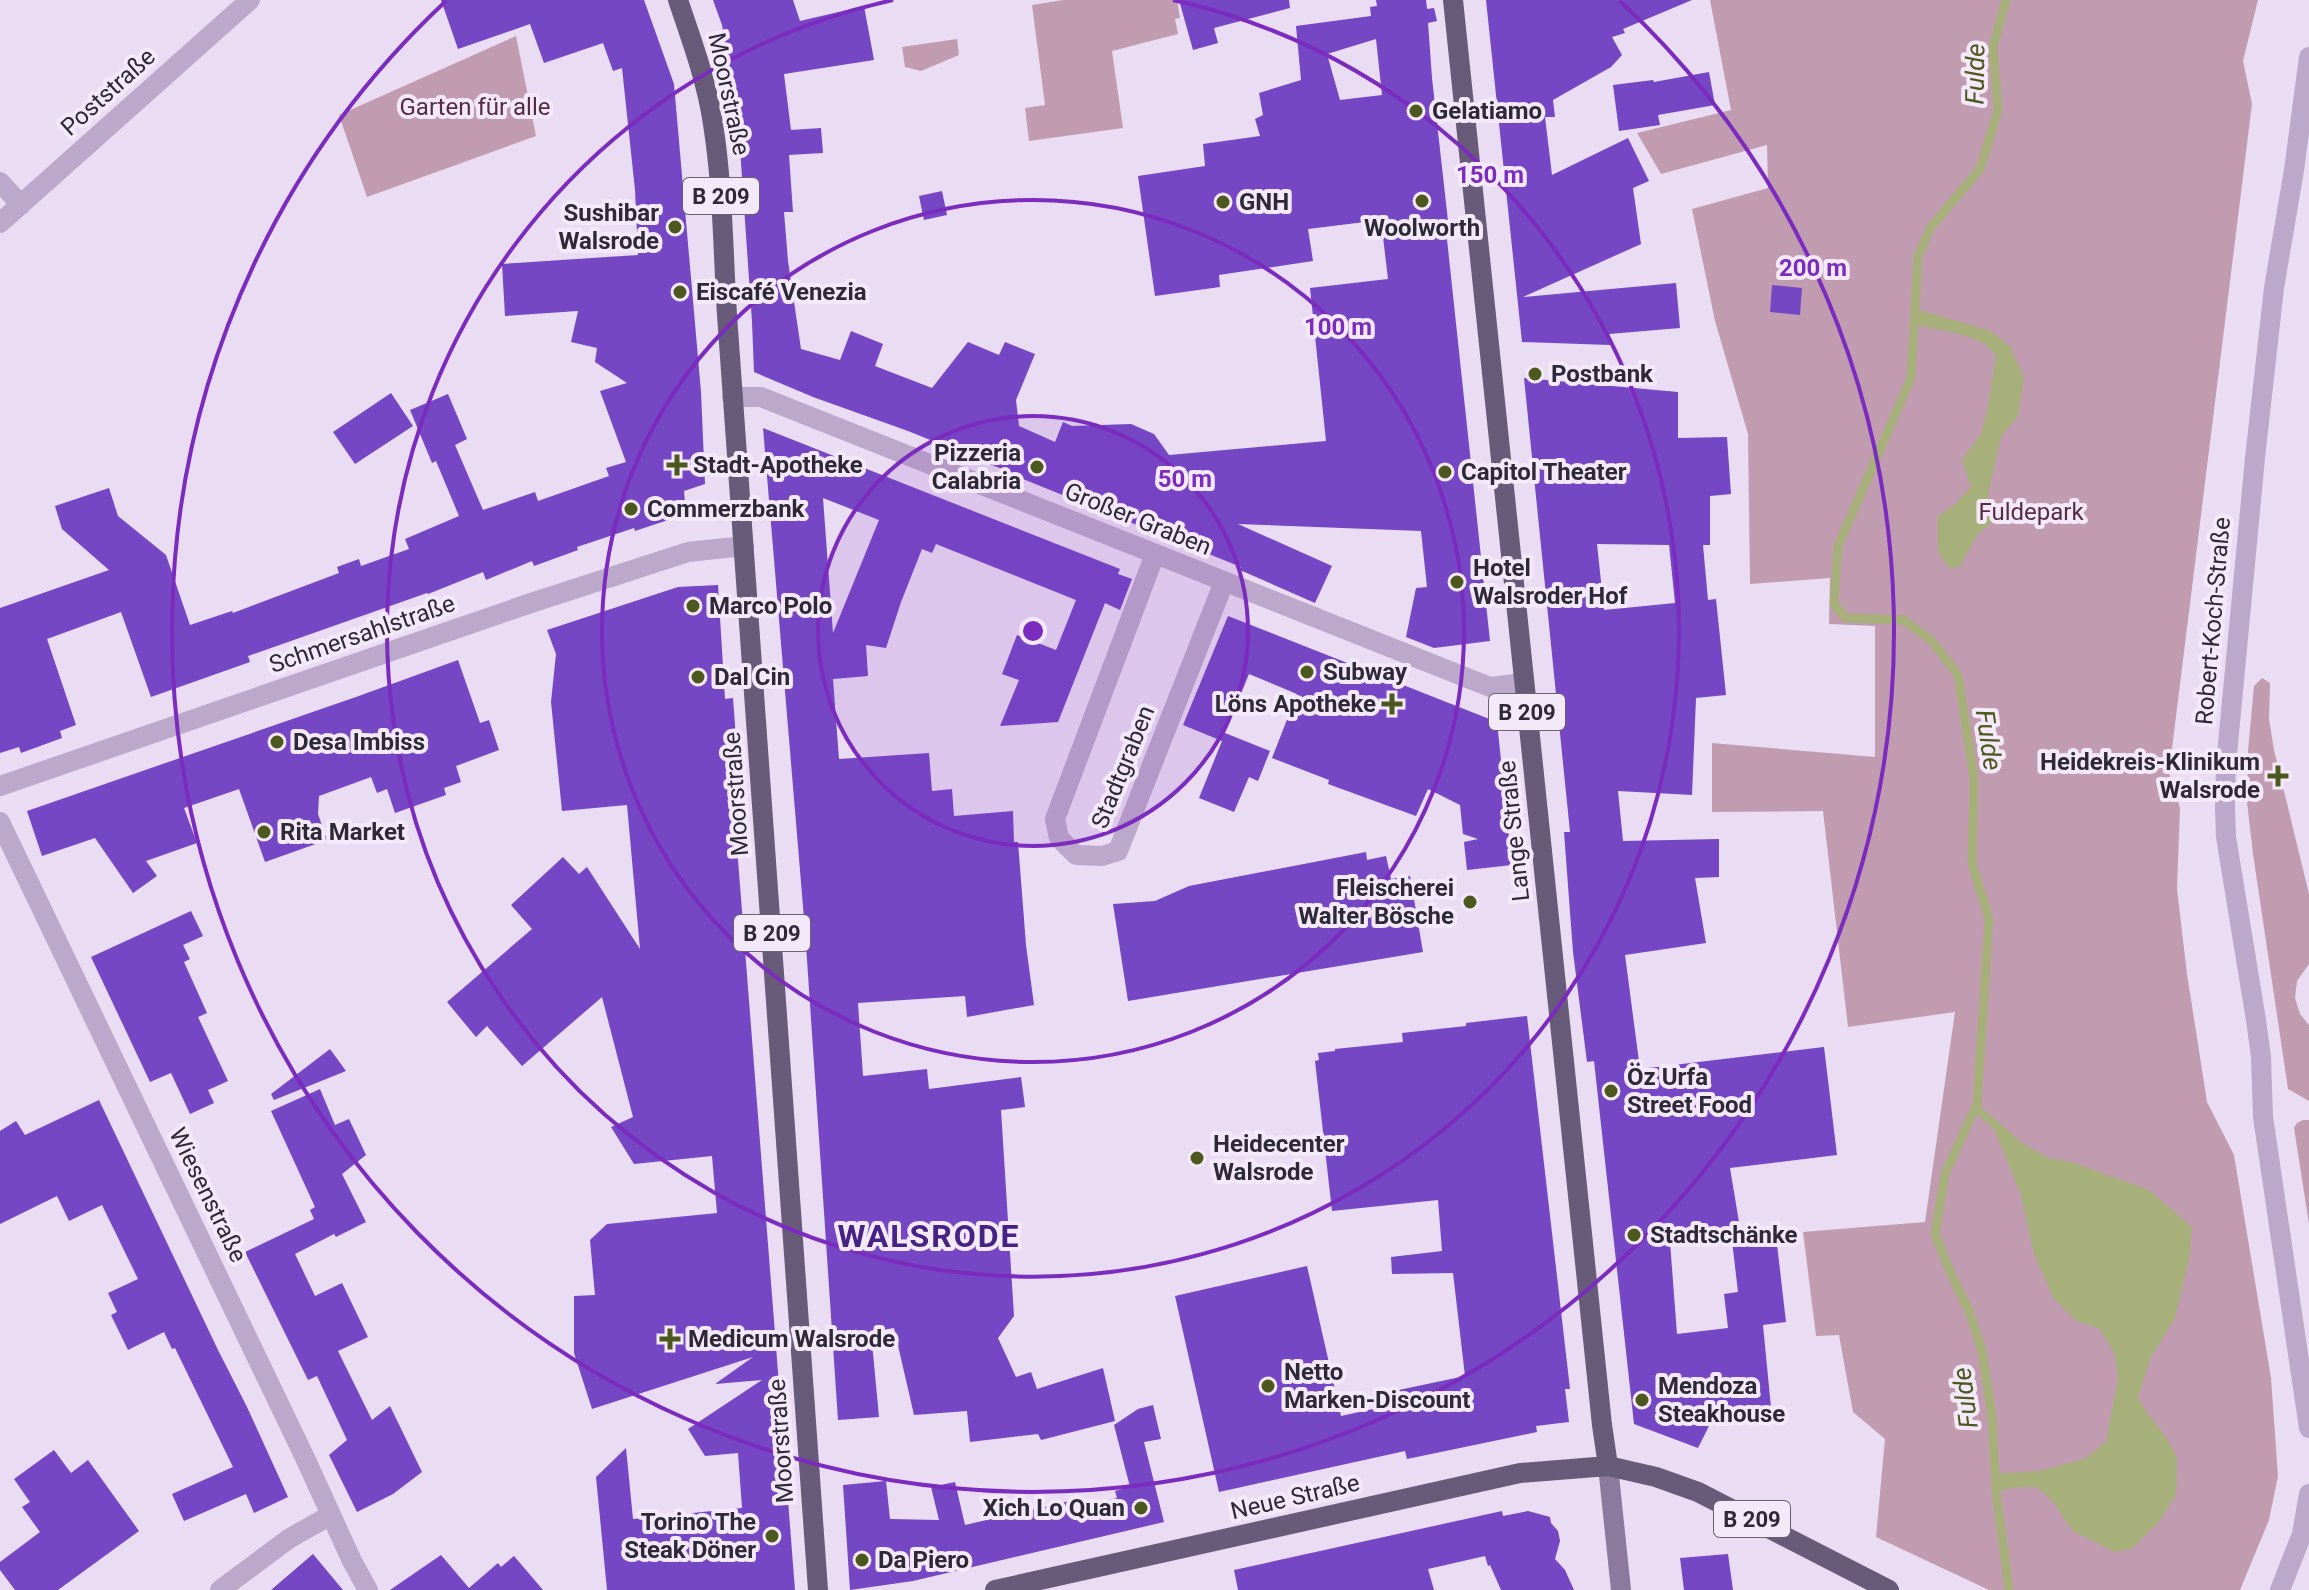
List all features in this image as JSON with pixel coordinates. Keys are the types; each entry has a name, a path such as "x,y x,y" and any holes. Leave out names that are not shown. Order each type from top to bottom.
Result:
{"main road":[{"name":"Moorstraße","path":"678,0 696,50 713,124 720,177 732,397 818,1590"},
{"name":"Lange Straße","path":"1453,0 1608,1466"},
{"name":"Neue Straße","path":"995,1590 1520,1473 1608,1466"},
{"name":"B 209","path":"1608,1466 1656,1477 1698,1492 1889,1590"}],"street":[{"name":"Poststraße","path":"0,223 250,0"},
{"name":"Robert-Koch-Straße","path":"2309,57 2274,288 2232,697 2225,809 2226,837 2259,1041 2263,1117 2309,1428"},
{"path":"0,182 21,205"},
{"name":"Großer Graben","path":"732,397 761,397 1490,687 1524,683"},
{"name":"Schmersahlstraße","path":"0,786 688,552 744,546"},
{"name":"Stadtgraben","path":"1155,554 1055,819 1059,838 1076,855 1102,856 1118,851 1224,582"},
{"name":"Wiesenstraße","path":"0,822 368,1590"},
{"path":"1608,1466 1621,1590"},
{"path":"2280,1590 2302,1534 2309,1494"},
{"path":"220,1590 290,1538 331,1515"}],"green space":[{"path":"1063,0 1177,0 1180,18 1175,19 1178,34 1112,51 1123,128 1029,141 1025,108 1045,105 1032,5"},
{"name":"Fuldepark","path":"1710,0 2258,0 2243,61 2252,104 2169,773 2180,808 2177,889 2207,1102 2234,1155 2271,1378 2278,1476 2269,1520 2240,1590 1989,1590 1876,1537 1885,1439 1853,1412 1839,1335 1816,1336 1803,1232 1925,1222 1955,1012 1848,1027 1823,811 1712,812 1712,743 1875,757 1875,626 1829,624 1830,578 1750,584 1748,434 1715,321 1692,209 1768,188 1767,145 1661,174 1637,133 1731,110"},
{"name":"Garten für alle","path":"516,36 536,136 367,197 339,115"},
{"path":"957,39 959,55 921,71 905,67 902,47"},
{"path":"2262,678 2270,683 2269,719 2274,750 2309,894 2309,964 2297,981 2295,998 2300,1014 2309,1025 2309,1101 2288,1089 2247,802 2254,686"},
{"path":"2303,1120 2309,1120 2309,1224 2294,1128"}],"shaded area":[{"path":"1916,309 1991,331 2010,346 2024,378 2018,416 2001,437 1988,495 1994,521 1977,535 1960,567 1949,568 1938,552 1937,517 1971,487 1962,460 1981,434 1996,355 1982,342 1915,325"},
{"path":"1977,1104 2024,1144 2048,1158 2072,1162 2149,1190 2192,1227 2190,1255 2175,1318 2151,1357 2138,1397 2177,1457 2176,1495 2158,1523 2131,1549 2115,1552 2073,1531 2053,1502 2037,1487 2017,1487 1996,1492 1995,1474 2039,1471 2084,1459 2106,1442 2118,1378 2114,1353 2100,1329 2075,1320 2053,1297 2034,1254 2020,1192 1994,1129 1974,1112"}],"building":[{"path":"441,0 644,0 674,84 701,392 705,484 684,491 686,514 577,547 578,550 534,566 532,561 486,580 483,572 248,656 250,662 151,697 121,612 47,639 76,725 60,731 62,738 21,753 19,747 0,753 0,608 109,570 62,529 55,506 109,488 118,516 166,555 190,625 233,613 339,573 337,567 359,559 361,566 409,549 405,539 459,516 410,410 448,394 467,439 455,445 483,510 535,492 538,501 609,476 606,468 626,462 600,391 627,383 595,362 597,348 571,342 578,311 505,316 502,264 638,255 635,190 622,68 613,71 603,43 544,63 530,24 458,49"},
{"path":"713,0 793,0 800,21 864,6 874,60 784,74 791,130 821,128 823,153 789,155 793,212 784,212 801,349 840,360 851,331 883,344 875,366 932,388 968,342 999,355 1005,342 1035,354 1016,400 1019,426 1055,442 1063,422 1072,426 1131,424 1154,434 1169,455 1326,441 1310,288 1388,279 1381,220 1308,229 1313,261 1219,275 1220,287 1155,296 1138,176 1205,166 1203,144 1260,136 1255,119 1263,115 1259,93 1301,80 1296,26 1371,16 1370,7 1377,6 1376,0 1426,0 1427,9 1434,8 1437,21 1428,23 1432,78 1490,641 1434,648 1406,637 1416,588 1427,587 1421,531 1238,524 1332,566 1315,603 1240,570 1241,567 908,431 754,372 739,134 722,25","holes":["1376,39 1382,95 1340,100 1327,54"]},
{"path":"1179,0 1289,0 1290,8 1214,28 1218,43 1193,50"},
{"path":"1486,0 1692,0 1623,29 1625,33 1612,37 1622,55 1611,67 1553,100 1555,117 1545,117 1552,175 1628,138 1649,181 1633,188 1641,244 1523,297 1676,283 1680,328 1609,334 1610,345 1522,342"},
{"path":"1709,72 1715,105 1658,115 1660,125 1619,131 1613,85 1654,82"},
{"path":"942,191 947,215 924,220 919,196"},
{"path":"1772,285 1802,288 1800,315 1770,312"},
{"path":"1524,378 1678,392 1678,438 1727,437 1731,494 1710,496 1710,545 1703,545 1708,600 1716,599 1726,695 1696,698 1692,795 1618,791 1623,841 1719,839 1719,877 1695,878 1706,943 1625,955 1640,1069 1824,1047 1837,1155 1730,1168 1740,1228 1670,1242 1677,1334 1728,1328 1724,1294 1738,1292 1731,1232 1775,1227 1786,1322 1763,1325 1772,1418 1709,1426 1698,1448 1634,1424 1594,1061 1587,1062 1573,952 1564,832 1570,832","holes":["1597,544 1669,545 1675,603 1604,610"]},
{"path":"391,393 413,426 355,464 333,432"},
{"path":"763,428 1120,569 1118,574 1132,579 1120,610 1105,603 1058,722 1000,726 1019,680 1002,674 1017,635 1056,650 1076,600 936,544 932,553 922,549 886,648 866,645 868,676 833,679 839,759 929,753 932,791 952,789 954,816 1013,811 1034,1005 967,1017 965,996 858,1003 863,1076 927,1069 929,1089 1021,1077 1025,1107 1001,1110 1014,1316 998,1338 1016,1377 1031,1372 1037,1389 1103,1368 1115,1421 1041,1440 1038,1434 970,1442 967,1411 914,1415 894,1328 871,1332 879,1417 838,1420 805,930","holes":["823,498 879,520 833,633"]},
{"path":"718,585 725,699 733,698 744,846 737,847 795,1590 607,1590 596,1477 626,1448 633,1519 742,1508 738,1453 705,1456 688,1429 762,1380 715,1384 753,1357 592,1409 574,1353 574,1296 595,1295 590,1240 607,1224 717,1213 712,1156 634,1164 611,1127 633,1117 602,997 522,1066 487,1026 476,1037 447,1002 532,929 511,905 563,857 579,874 587,867 640,949 627,805 562,811 551,702 556,654 547,630 678,587"},
{"path":"1228,616 1497,722 1512,865 1467,870 1464,842 1478,839 1463,834 1460,805 1428,789 1416,816 1328,784 1329,780 1272,758 1297,694 1249,674 1225,733 1270,751 1258,781 1249,777 1234,812 1199,798 1222,741 1183,725"},
{"path":"458,660 480,723 489,720 499,750 456,766 461,782 444,788 446,795 395,813 387,789 377,793 371,777 319,796 318,814 327,840 265,862 239,789 184,808 197,843 146,861 157,876 133,893 95,838 42,856 27,811"},
{"path":"1366,852 1367,860 1386,856 1391,879 1410,876 1423,952 1128,1001 1113,904 1155,901 1189,886"},
{"path":"191,911 203,936 183,945 190,959 184,962 207,1013 198,1017 228,1081 208,1090 214,1103 190,1114 171,1073 150,1082 91,957"},
{"path":"1527,1016 1570,1389 1565,1389 1569,1422 1536,1426 1537,1432 1407,1459 1405,1451 1219,1492 1175,1296 1307,1266 1341,1416 1396,1404 1394,1391 1465,1376 1453,1273 1392,1274 1391,1257 1442,1251 1438,1200 1332,1211 1315,1061 1319,1060 1318,1053 1403,1042 1402,1033"},
{"path":"330,1049 346,1071 274,1100 271,1094"},
{"path":"320,1089 335,1125 349,1119 366,1155 342,1174 366,1222 295,1254 315,1296 342,1283 368,1337 338,1351 372,1420 390,1406 422,1472 393,1494 357,1512 329,1455 347,1440 317,1376 308,1380 245,1252 314,1219 310,1210 315,1207 271,1111"},
{"path":"99,1100 288,1497 254,1513 246,1494 184,1521 172,1494 233,1467 175,1348 172,1349 164,1332 128,1350 111,1315 117,1312 108,1293 138,1279 102,1205 69,1221 57,1196 0,1224 0,1131 16,1121 25,1135"},
{"path":"1153,1405 1161,1439 1144,1442 1164,1522 913,1581 850,1590 843,1485 886,1481 890,1519 939,1520 931,1487 955,1482 965,1525 1069,1501 1071,1509 1117,1498 1115,1491 1130,1487 1114,1425 1138,1409"},
{"path":"54,1450 71,1473 88,1460 139,1531 58,1590 15,1590 0,1570 0,1562 40,1532 22,1507 30,1502 14,1479"},
{"path":"1502,1511 1503,1516 1528,1511 1550,1517 1560,1541 1555,1559 1565,1570 1574,1590 1501,1590 1485,1556 1428,1569 1434,1590 1238,1590 1234,1570"},
{"path":"313,1554 343,1590 271,1590"},
{"path":"1728,1554 1733,1590 1684,1590 1680,1558"},
{"path":"441,1555 469,1588 498,1563 501,1567 514,1556 543,1590 390,1590"}],"waterway":[{"name":"Fulde","path":"2006,0 1993,47 1998,110 1980,169 1931,227 1918,256 1911,378 1838,546 1834,604 1846,618 1904,620 1933,642 1958,675 1974,779 1972,863 1989,919 1977,1104 1945,1174 1935,1234 1969,1311 1982,1351 1992,1417 1996,1492 2009,1590"}],"place":[{"name":"Gelatiamo","path":"1416,111"},
{"name":"Woolworth","path":"1422,201"},
{"name":"GNH","path":"1223,202"},
{"name":"Sushibar Walsrode","path":"675,227"},
{"name":"Eiscafé Venezia","path":"680,292"},
{"name":"Postbank","path":"1535,374"},
{"name":"Stadt-Apotheke","path":"677,465"},
{"name":"Pizzeria Calabria","path":"1037,467"},
{"name":"Capitol Theater","path":"1445,472"},
{"name":"Commerzbank","path":"631,509"},
{"name":"Hotel Walsroder Hof","path":"1457,582"},
{"name":"Marco Polo","path":"693,606"},
{"name":"Subway","path":"1307,672"},
{"name":"Dal Cin","path":"698,677"},
{"name":"Löns Apotheke","path":"1392,704"},
{"name":"Desa Imbiss","path":"277,742"},
{"name":"Heidekreis-Klinikum Walsrode","path":"2278,776"},
{"name":"Rita Market","path":"264,832"},
{"name":"Fleischerei Walter Bösche","path":"1470,902"},
{"name":"Öz Urfa Street Food","path":"1611,1091"},
{"name":"Heidecenter Walsrode","path":"1197,1158"},
{"name":"Stadtschänke","path":"1634,1235"},
{"name":"Medicum Walsrode","path":"670,1339"},
{"name":"Netto Marken-Discount","path":"1268,1386"},
{"name":"Mendoza Steakhouse","path":"1642,1400"},
{"name":"Xich Lo Quan","path":"1141,1508"},
{"name":"Torino The Steak Döner","path":"772,1536"},
{"name":"Da Piero","path":"862,1560"}],"district":[{"name":"WALSRODE","path":"929,1236"}]}
